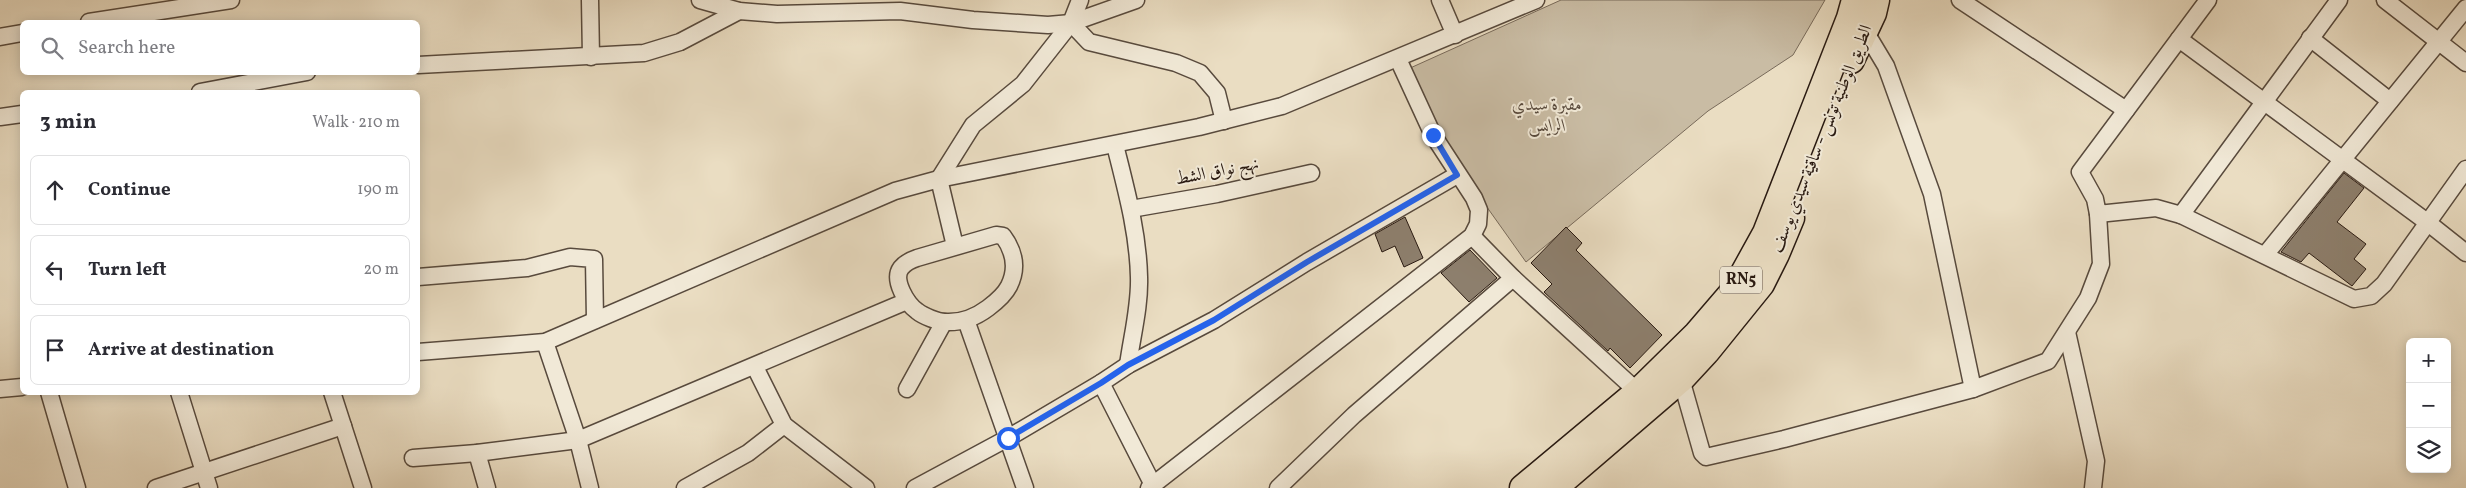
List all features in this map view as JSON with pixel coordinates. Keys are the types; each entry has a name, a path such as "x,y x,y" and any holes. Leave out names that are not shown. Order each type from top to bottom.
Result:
{"main road":[{"name":"الطريق الوطنية تونس - ساقية سيدي يوسف","path":"1523,488 1638,392 1697,334 1734,291 1753,259 1785,185 1850,18 1855,0"},
{"name":"الطريق الوطنية تونس - ساقية سيدي يوسف","path":"1554,488 1681,379 1706,352 1761,284 1780,246 1837,93 1876,0"}],"street":[{"path":"102,20 231,0"},
{"path":"590,0 591,57"},
{"path":"700,0 738,10 777,14 900,11 973,20 1048,25 1071,23 1136,0"},
{"path":"955,246 939,179 973,125 1023,84 1071,23 1080,0"},
{"path":"1440,0 1455,35"},
{"path":"420,352 545,342 895,191 939,179 1115,145 1282,106 1536,0"},
{"path":"1960,0 2126,110"},
{"path":"1681,379 1702,453 1706,457 1784,439 1973,389 2048,361 2088,298 2101,264 2098,214 2095,199 2080,172 2208,0"},
{"path":"2181,215 2339,0"},
{"path":"2385,0 2466,63"},
{"path":"2265,255 2438,40 2466,8"},
{"path":"420,65 644,53 680,42 738,10"},
{"path":"1071,23 1089,42 1176,63 1200,73 1217,93 1224,120"},
{"path":"1864,31 1886,66 1932,194 1973,389"},
{"path":"0,37 20,33"},
{"path":"2310,38 2390,101"},
{"path":"2179,40 2427,222 2466,253"},
{"path":"1101,383 1151,486 1472,236 1478,224 1479,210 1474,198 1457,175 1433,135 1398,59"},
{"path":"211,90 291,75"},
{"path":"0,117 20,114"},
{"path":"1115,145 1137,242 1138,300 1128,365"},
{"path":"2098,214 2156,208 2181,215 2354,299 2371,296 2384,284 2466,169"},
{"name":"نهج نواق الشط","path":"1131,209 1217,194 1311,173"},
{"path":"915,488 1008,438 1128,365 1214,320 1307,262 1457,175"},
{"path":"1003,236 1012,249 1014,276 1008,288 994,303 979,314 966,320 944,322 917,311 907,301 898,281 900,269 917,258 955,246 1003,236"},
{"path":"1472,236 1513,278 1638,392"},
{"path":"420,277 527,268 570,257 594,259 595,320"},
{"path":"1278,488 1354,415 1513,278"},
{"path":"413,458 477,453 578,440 907,301"},
{"path":"966,320 1025,488"},
{"path":"908,389 944,322"},
{"path":"2067,332 2096,461 2093,488"},
{"path":"545,342 578,440 590,488"},
{"path":"755,366 784,425 866,488"},
{"path":"0,389 20,387"},
{"path":"50,395 78,488"},
{"path":"180,395 206,481"},
{"path":"333,395 363,488"},
{"path":"685,488 748,453 784,425"},
{"path":"156,488 206,481 343,426"},
{"path":"477,453 487,488"}],"green space":[{"name":"مقبرة سيدي الرايس","path":"1561,0 1825,0 1793,55 1708,111 1526,262 1437,137 1408,69"}],"building":[{"path":"2344,173 2364,188 2337,222 2366,244 2354,259 2366,269 2352,286 2309,253 2301,262 2281,252"},
{"path":"1405,217 1423,258 1404,267 1395,246 1382,252 1375,234"},
{"path":"1566,227 1582,243 1576,250 1662,335 1630,368 1610,348 1608,351 1544,292 1552,284 1531,263"},
{"path":"1470,250 1497,278 1469,302 1441,273"}],"route":[{"path":"1008,438 1128,365 1214,320 1307,262 1457,175 1433,135"}]}
